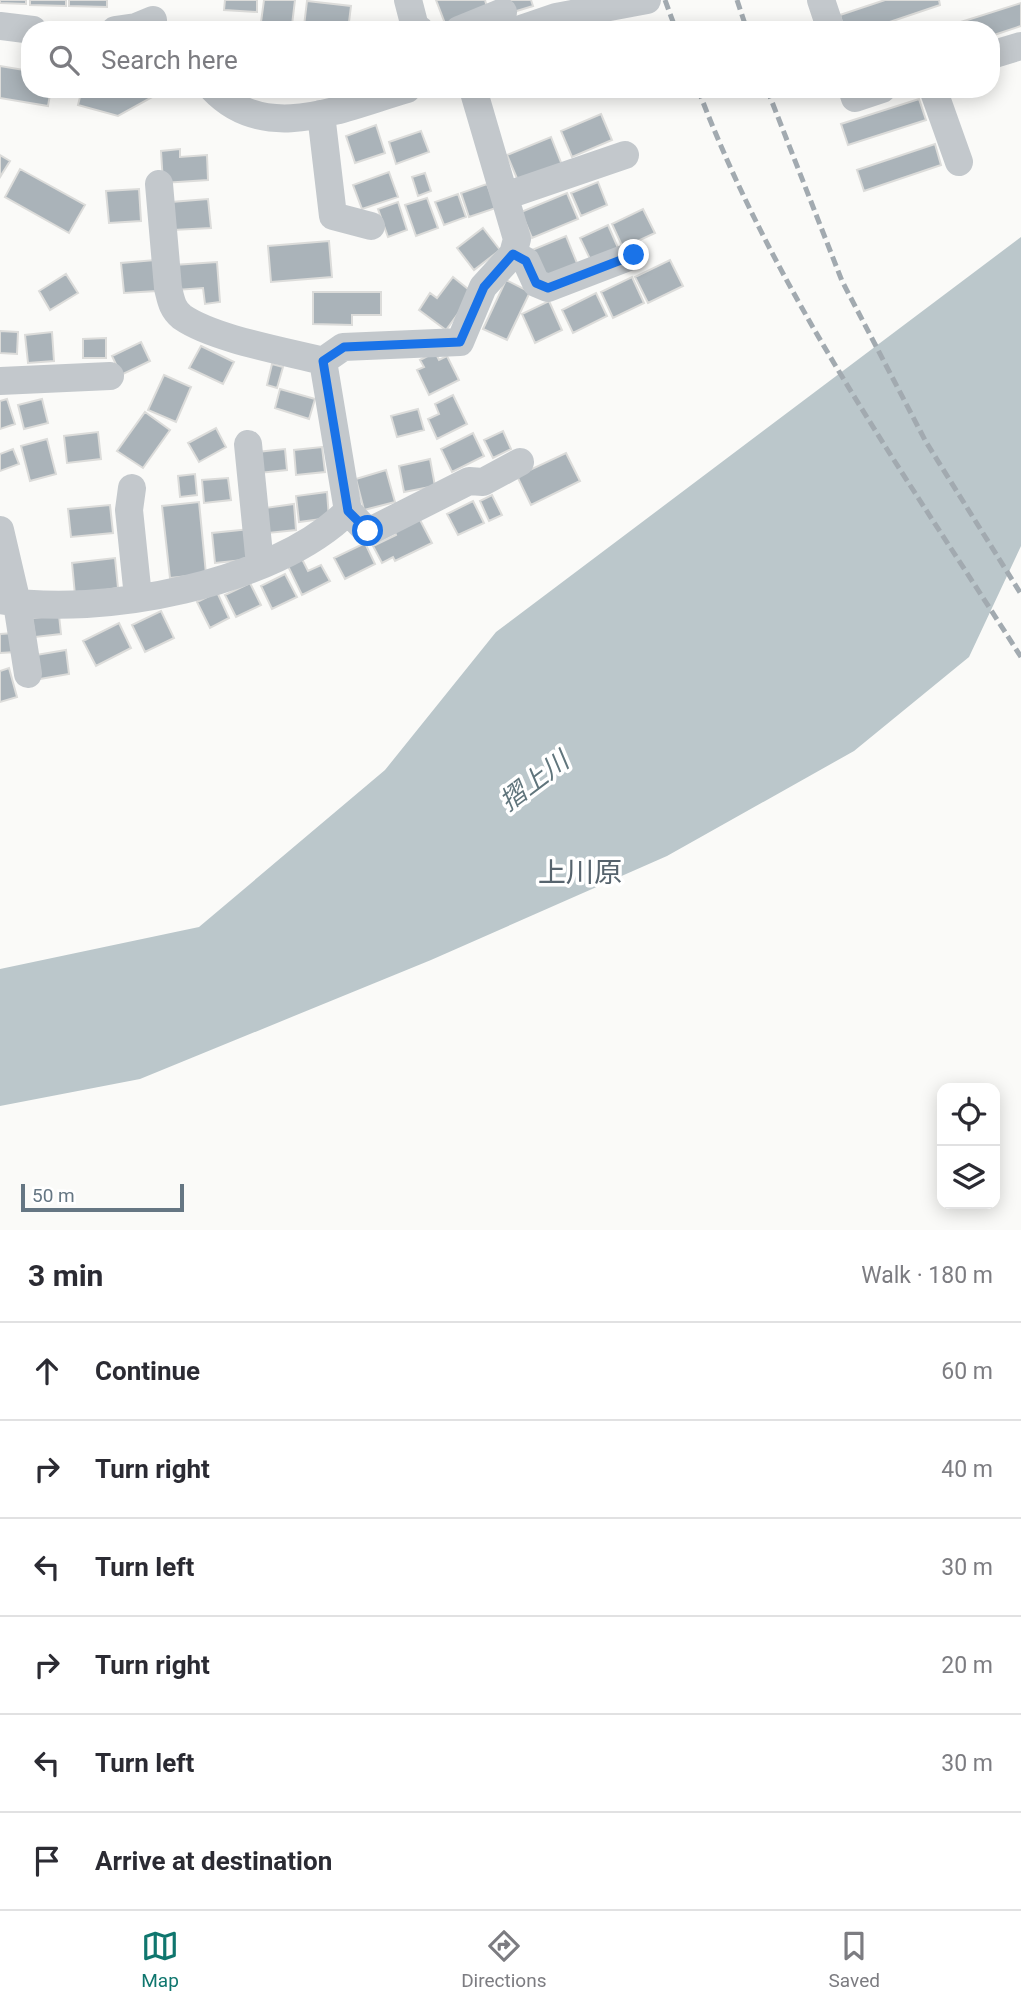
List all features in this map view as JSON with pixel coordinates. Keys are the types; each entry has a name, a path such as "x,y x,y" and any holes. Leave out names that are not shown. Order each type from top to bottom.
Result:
{"street":[{"path":"408,0 413,21"},
{"path":"507,18 556,17 647,0"},
{"path":"821,0 828,21"},
{"path":"0,26 21,29"},
{"path":"1000,52 1021,46"},
{"path":"221,98 229,106 283,121 321,114 376,98"},
{"path":"159,184 168,288 172,304 181,316 209,330 323,361 344,347 460,342 484,287 513,254 517,239 476,98"},
{"path":"936,98 959,162"},
{"path":"321,114 333,216 371,226"},
{"path":"505,196 625,155"},
{"path":"513,254 526,261 536,283 548,288 634,255"},
{"path":"323,361 348,511 368,531 469,481 483,482 520,462"},
{"path":"0,381 110,376"},
{"path":"248,444 260,565"},
{"path":"132,488 130,510 138,597"},
{"path":"9,601 36,606 72,605 138,597 224,580 330,529 348,511"},
{"path":"0,530 9,601 28,674"}],"water":[{"name":"摺上川","path":"1021,237 1021,546 969,657 854,751 667,856 431,960 140,1079 0,1106 0,969 199,927 385,770 496,632"}],"building":[{"path":"0,0 26,0 26,4 0,3"},
{"path":"30,0 66,0 66,6 30,5"},
{"path":"69,0 107,0 107,7 69,6"},
{"path":"225,0 257,0 257,12 224,10"},
{"path":"264,0 295,0 292,21 261,21"},
{"path":"436,0 485,0 488,11 460,21 444,21"},
{"path":"506,0 531,0 533,6 510,13"},
{"path":"885,0 939,0 940,5 893,21 842,21 840,15"},
{"path":"307,1 351,6 349,21 305,21"},
{"path":"1021,3 1021,26 1000,33 1000,21 964,21"},
{"path":"0,66 21,70 21,98 49,98 48,106 0,98"},
{"path":"80,98 151,98 118,116 78,105"},
{"path":"919,99 926,120 848,145 841,124"},
{"path":"601,114 612,140 572,157 561,131"},
{"path":"376,125 385,153 355,163 346,136"},
{"path":"421,131 429,152 396,164 389,142"},
{"path":"551,137 562,165 519,183 507,155"},
{"path":"935,144 941,165 864,191 857,170"},
{"path":"180,149 180,157 207,155 208,180 163,183 161,151"},
{"path":"0,155 10,161 0,177"},
{"path":"20,169 85,205 69,233 5,197"},
{"path":"389,172 398,197 362,209 353,185"},
{"path":"425,173 431,191 418,196 412,177"},
{"path":"598,182 607,205 581,216 571,193"},
{"path":"487,184 496,208 469,217 461,193"},
{"path":"139,189 141,221 109,223 106,191"},
{"path":"567,193 578,219 532,238 521,212"},
{"path":"458,194 466,217 444,225 435,202"},
{"path":"427,198 438,228 416,236 405,205"},
{"path":"208,199 211,228 173,230 171,202"},
{"path":"398,202 407,230 388,237 378,209"},
{"path":"643,209 655,233 623,248 612,224"},
{"path":"608,225 619,250 592,263 580,238"},
{"path":"483,228 500,250 474,270 457,248"},
{"path":"566,236 579,268 545,282 532,250"},
{"path":"329,241 332,277 271,282 268,246"},
{"path":"155,260 157,291 124,293 121,263"},
{"path":"670,260 683,286 648,303 635,277"},
{"path":"217,262 220,302 205,304 203,288 176,290 174,265"},
{"path":"66,274 78,293 50,310 39,291"},
{"path":"453,277 473,293 446,330 419,310 430,293 437,298"},
{"path":"632,277 644,303 613,318 601,292"},
{"path":"506,280 530,292 507,340 483,329"},
{"path":"313,292 381,292 381,315 352,315 352,325 313,324"},
{"path":"596,293 607,316 573,333 562,310"},
{"path":"549,301 562,330 535,343 522,314"},
{"path":"0,331 18,332 17,354 0,353"},
{"path":"52,332 54,361 28,363 25,335"},
{"path":"106,338 106,358 83,358 83,339"},
{"path":"141,342 150,361 121,375 112,356"},
{"path":"201,346 234,362 223,384 189,368"},
{"path":"435,352 439,360 447,356 459,380 429,395 417,370 424,367 420,360"},
{"path":"272,364 283,367 277,388 267,385"},
{"path":"164,375 191,387 176,422 148,410"},
{"path":"280,389 315,399 309,419 275,408"},
{"path":"453,395 467,424 437,439 428,419 439,414 435,404"},
{"path":"7,399 15,424 0,429 0,401"},
{"path":"42,399 48,423 24,429 18,405"},
{"path":"418,409 424,430 397,437 391,416"},
{"path":"145,412 170,430 143,468 117,451"},
{"path":"216,428 226,447 199,462 188,443"},
{"path":"503,431 511,449 493,458 484,440"},
{"path":"98,432 101,459 67,463 64,436"},
{"path":"473,433 484,456 452,472 441,449"},
{"path":"47,439 56,474 30,481 21,446"},
{"path":"322,447 325,472 296,475 294,450"},
{"path":"13,449 19,464 0,471 0,454"},
{"path":"285,449 287,470 259,473 257,452"},
{"path":"566,453 580,481 531,505 517,476"},
{"path":"430,459 435,486 404,492 399,466"},
{"path":"386,470 395,502 364,510 356,479"},
{"path":"195,474 197,495 180,497 178,476"},
{"path":"228,478 231,500 204,503 202,480"},
{"path":"327,492 329,518 299,522 296,496"},
{"path":"492,495 502,515 489,521 480,501"},
{"path":"473,501 484,523 458,535 447,514"},
{"path":"199,502 206,574 170,578 162,506"},
{"path":"294,504 296,530 268,533 265,508"},
{"path":"110,505 113,533 71,537 68,509"},
{"path":"419,518 432,543 395,561 393,557 382,563 373,546 396,535 394,530"},
{"path":"250,529 253,559 215,563 212,533"},
{"path":"365,543 375,564 345,579 334,558"},
{"path":"300,555 308,571 321,565 330,581 302,595 286,562"},
{"path":"115,558 118,588 75,595 72,563"},
{"path":"285,574 297,597 272,609 261,586"},
{"path":"250,583 261,605 236,617 225,595"},
{"path":"217,592 229,618 210,628 197,602"},
{"path":"161,611 174,638 145,652 132,625"},
{"path":"59,615 61,634 35,637 32,618"},
{"path":"119,623 131,648 96,666 83,641"},
{"path":"14,633 16,652 0,653 0,634"},
{"path":"66,650 69,674 34,680 30,656"},
{"path":"9,668 17,697 0,702 0,671"}],"railway":[{"path":"665,0 673,21"},
{"path":"737,0 744,21"},
{"path":"702,98 729,165 803,311 888,451 1021,657"},
{"path":"771,98 842,281 926,442 1021,594"}],"district":[{"name":"上川原","path":"580,872"}],"route":[{"path":"368,531 348,511 323,361 344,347 460,342 484,287 513,254 526,261 536,283 548,288 634,255"}]}
